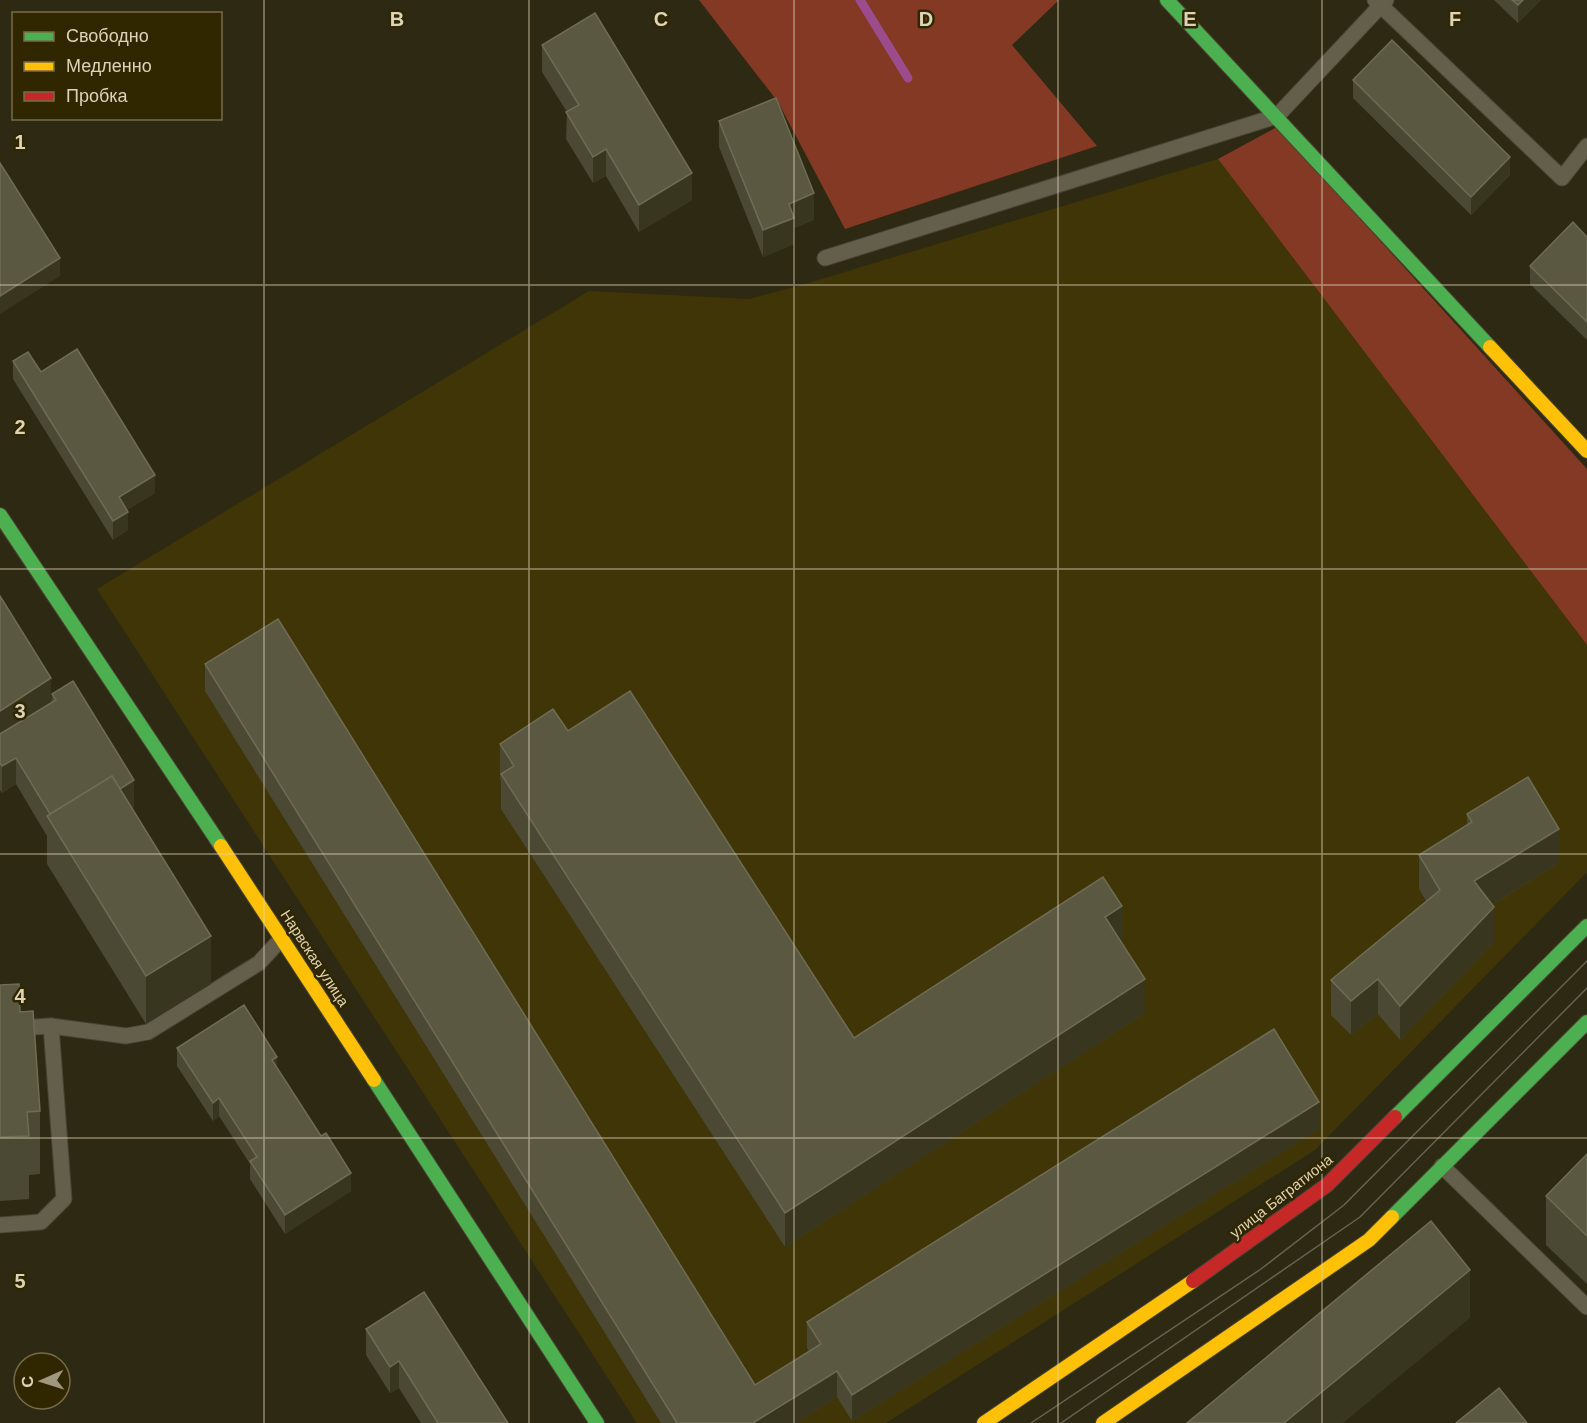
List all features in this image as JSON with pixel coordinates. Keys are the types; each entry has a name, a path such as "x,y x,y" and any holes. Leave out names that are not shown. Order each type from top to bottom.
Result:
{"street":[{"path":"1167,0 1587,451"},
{"name":"Нарвская улица","path":"0,515 282,938 597,1423"},
{"name":"улица Багратиона","path":"984,1423 1238,1251 1327,1185 1587,926"},
{"path":"1103,1423 1369,1240 1587,1022"}],"lane":[{"path":"825,258 1277,116 1380,2 1562,178 1587,146"},
{"path":"0,1029 51,1026 126,1036 148,1032 259,963 282,938"},
{"path":"0,1225 41,1222 64,1199 51,1026"},
{"path":"1442,1166 1587,1307"}],"shaded area":[{"path":"699,0 1059,0 1012,45 1097,146 845,229 778,102"},
{"path":"1277,127 1587,469 1587,645 1218,159"},
{"path":"1218,159 1587,645 1587,872 1315,1150 886,1423 637,1423 97,589 589,291 749,299"}],"building":[{"path":"1512,0 1523,0 1518,5"},
{"path":"595,13 692,173 639,205 606,149 593,157 566,112 579,105 542,45"},
{"path":"1392,40 1510,157 1471,197 1353,80"},
{"path":"776,98 814,193 789,204 794,218 763,230 719,121"},
{"path":"0,163 60,258 0,296"},
{"path":"1573,222 1587,237 1587,322 1530,266"},
{"path":"77,349 155,475 119,497 128,512 113,521 13,361 28,352 41,372"},
{"path":"0,596 51,678 0,711"},
{"path":"278,619 755,1385 821,1344 807,1322 1274,1029 1319,1102 852,1395 837,1371 753,1423 677,1423 205,664"},
{"path":"73,681 134,780 120,789 112,776 50,814 16,758 2,766 0,763 0,734 56,700 52,694"},
{"path":"630,691 854,1038 1103,877 1122,906 1105,917 1145,979 785,1213 501,774 514,766 500,744 553,709 568,731"},
{"path":"112,776 211,936 146,976 47,816"},
{"path":"1528,777 1559,829 1474,881 1494,907 1400,1006 1378,979 1351,1001 1331,980 1440,890 1419,855 1472,822 1467,814"},
{"path":"19,984 20,1012 33,1011 40,1111 27,1112 29,1136 0,1137 0,985"},
{"path":"244,1005 277,1057 272,1060 321,1136 326,1133 351,1173 285,1215 250,1161 257,1157 219,1098 213,1103 177,1048"},
{"path":"1587,1154 1587,1236 1546,1196"},
{"path":"1431,1221 1470,1270 1284,1423 1187,1423"},
{"path":"424,1292 508,1423 438,1423 399,1361 390,1367 366,1329"},
{"path":"1499,1388 1527,1423 1456,1423"}],"waterway":[{"path":"860,0 908,78"}],"tram line":[{"path":"1031,1423 1261,1269 1344,1205 1587,961"},
{"path":"1061,1423 1360,1217 1587,988"}],"traffic: fast":[{"path":"1167,0 1490,347"},
{"path":"0,515 221,846"},
{"path":"1395,1117 1587,926"},
{"path":"1392,1217 1587,1022"},
{"path":"374,1080 597,1423"}],"traffic: slow":[{"path":"1490,347 1587,451"},
{"path":"221,846 374,1080"},
{"path":"1103,1423 1369,1240 1392,1217"},
{"path":"984,1423 1193,1281"}],"traffic: jam":[{"path":"1193,1281 1327,1185 1395,1117"}]}
